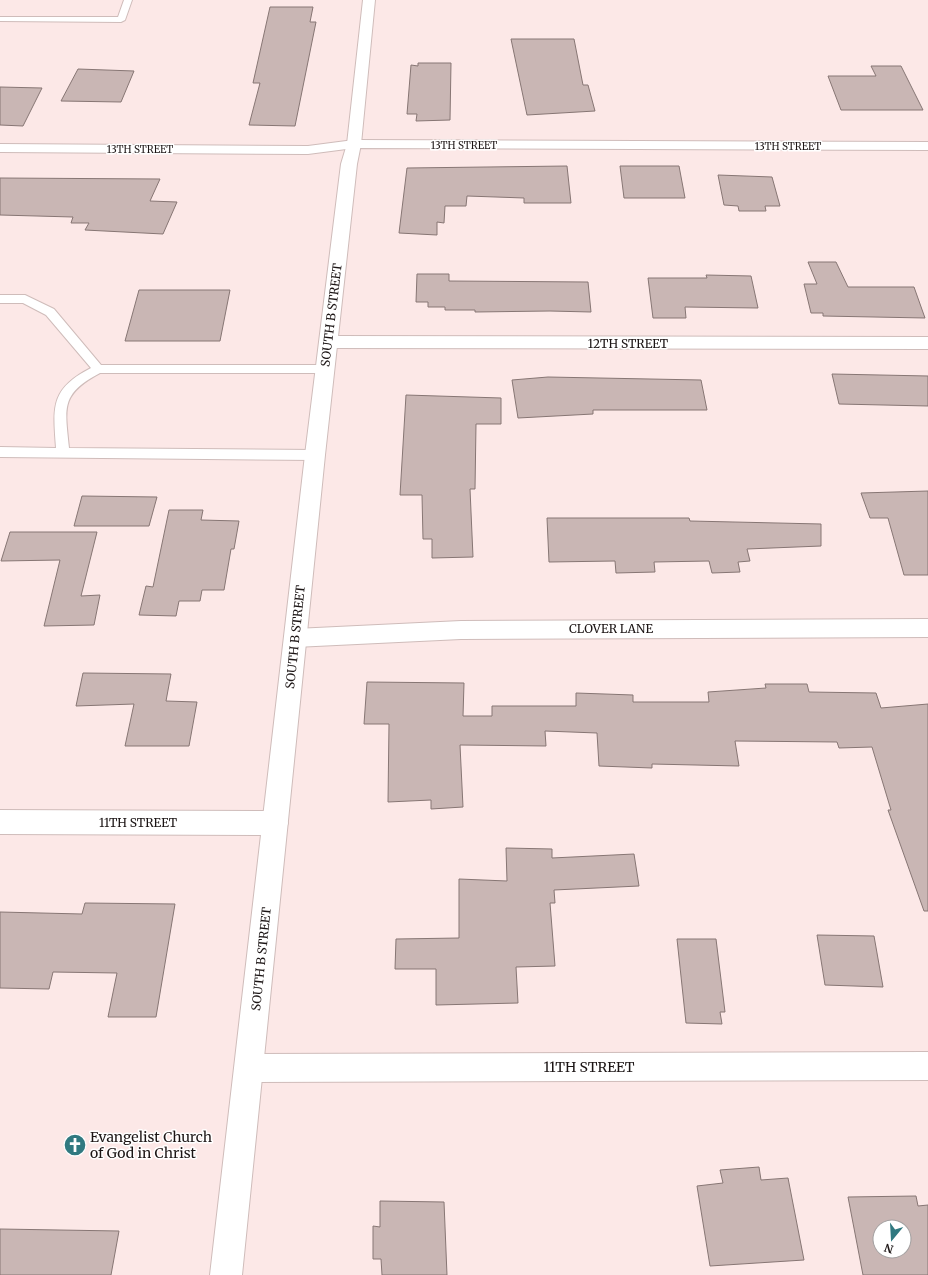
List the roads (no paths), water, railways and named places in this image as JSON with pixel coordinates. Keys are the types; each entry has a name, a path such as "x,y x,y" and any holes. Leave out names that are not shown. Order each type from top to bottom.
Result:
{"street":[{"name":"SOUTH B STREET","path":"226,1275 250,1068 315,455 349,164 354,144 369,0"},
{"name":"13TH STREET","path":"0,148 308,150 354,144 928,146"},
{"name":"12TH STREET","path":"328,342 928,343"},
{"name":"CLOVER LANE","path":"295,638 460,630 928,628"},
{"name":"11TH STREET","path":"0,822 276,823"},
{"name":"11TH STREET","path":"250,1068 928,1066"}],"lane":[{"path":"0,19 121,20 128,0"},
{"path":"0,299 25,299 50,312 98,369"},
{"path":"63,453 61,416 64,399 69,389 74,384 98,369 325,369"},
{"path":"0,452 315,455"}],"place":[{"name":"Evangelist Church of God in Christ","path":"75,1145"}]}
